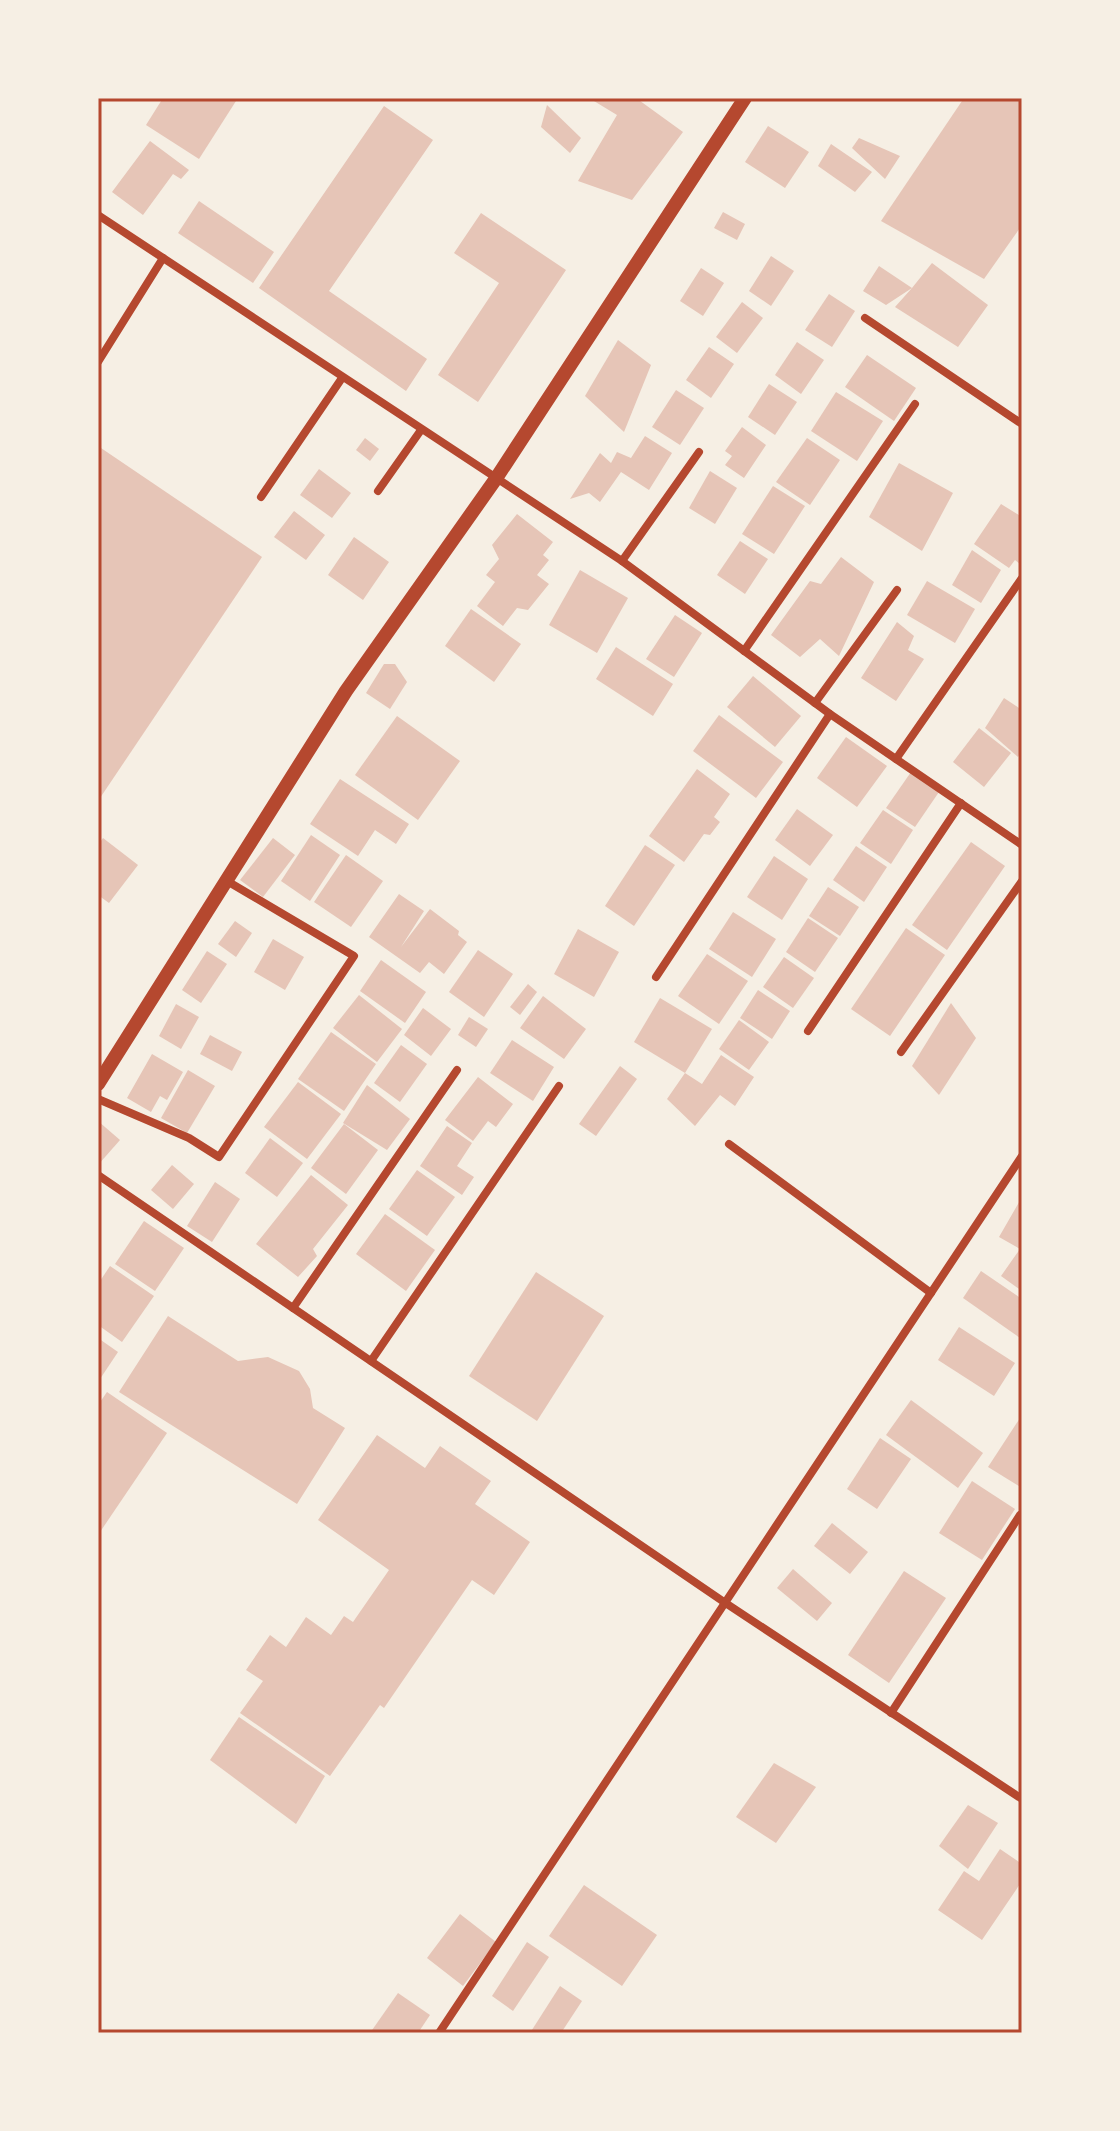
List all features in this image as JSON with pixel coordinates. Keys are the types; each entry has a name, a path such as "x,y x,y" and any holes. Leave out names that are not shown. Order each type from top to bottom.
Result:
{"street":[{"path":"98,1084 346,691 495,480 745,98"},
{"path":"98,215 622,561 830,714 1022,845"},
{"path":"98,362 163,258"},
{"path":"865,318 1022,424"},
{"path":"261,497 342,378"},
{"path":"744,651 915,404"},
{"path":"378,491 421,430"},
{"path":"622,561 699,452"},
{"path":"896,759 1022,578"},
{"path":"815,703 897,590"},
{"path":"656,977 830,714"},
{"path":"808,1031 961,803"},
{"path":"98,1099 189,1138 219,1157 354,956 227,881"},
{"path":"901,1052 1022,881"},
{"path":"293,1308 457,1070"},
{"path":"371,1361 559,1086"},
{"path":"729,1144 931,1293"},
{"path":"439,2033 1022,1156"},
{"path":"98,1175 724,1602 1022,1799"},
{"path":"891,1713 1020,1515"}],"building":[{"path":"163,98 232,98 236,101 199,159 146,125"},
{"path":"589,98 636,98 683,132 632,200 578,181 617,115"},
{"path":"964,98 1022,98 1022,225 984,279 881,221"},
{"path":"547,105 581,138 570,153 541,127"},
{"path":"384,106 433,140 329,291 427,359 406,391 259,288"},
{"path":"768,126 809,152 785,188 745,162"},
{"path":"859,138 900,156 885,179 852,148"},
{"path":"150,141 189,170 181,179 173,174 143,215 112,192"},
{"path":"831,144 872,172 855,192 818,166"},
{"path":"199,201 274,252 253,283 178,233"},
{"path":"723,212 745,224 737,240 714,228"},
{"path":"481,213 566,270 478,402 438,375 499,283 454,253"},
{"path":"771,256 794,271 771,306 749,291"},
{"path":"932,263 988,305 958,347 895,307"},
{"path":"879,266 912,288 886,305 863,291"},
{"path":"701,268 724,283 703,316 680,301"},
{"path":"829,294 855,311 832,347 805,330"},
{"path":"742,302 763,318 737,353 716,337"},
{"path":"618,340 651,365 624,432 585,396"},
{"path":"797,342 824,360 801,394 775,375"},
{"path":"709,347 734,364 711,398 686,380"},
{"path":"867,355 916,388 894,421 845,387"},
{"path":"769,384 797,402 775,435 748,417"},
{"path":"676,390 704,408 680,445 652,427"},
{"path":"836,392 883,421 857,461 811,431"},
{"path":"742,427 766,445 744,478 725,465 732,456 725,451"},
{"path":"645,436 672,453 649,490 621,472 600,502 589,493 570,499 600,453 611,463 617,452 631,458"},
{"path":"365,438 379,449 370,461 356,450"},
{"path":"807,438 840,460 810,505 776,482"},
{"path":"98,446 262,557 98,801"},
{"path":"899,463 953,493 922,551 869,517"},
{"path":"319,469 351,493 332,518 300,495"},
{"path":"710,471 737,488 715,524 689,508"},
{"path":"773,486 805,506 774,554 742,534"},
{"path":"1001,504 1022,517 1022,566 1015,560 1009,568 974,544"},
{"path":"294,511 325,535 306,560 274,537"},
{"path":"517,514 553,542 543,555 549,560 537,575 549,584 528,610 517,608 503,626 477,606 495,582 486,575 499,559 492,545"},
{"path":"354,537 389,562 363,600 328,575"},
{"path":"740,541 768,559 745,594 717,575"},
{"path":"972,550 1001,570 981,603 952,585"},
{"path":"841,557 874,582 839,656 820,639 800,657 771,635 810,581 821,584"},
{"path":"580,570 628,598 597,653 549,625"},
{"path":"927,581 975,609 955,643 907,615"},
{"path":"471,609 521,644 494,682 445,646"},
{"path":"675,615 702,633 674,677 646,659"},
{"path":"897,622 914,636 908,650 924,659 896,701 861,678"},
{"path":"616,647 673,684 653,716 596,679"},
{"path":"384,664 395,664 407,682 390,709 366,693"},
{"path":"753,676 801,716 775,747 727,707"},
{"path":"1004,698 1022,710 1022,750 1018,757 985,728"},
{"path":"719,715 783,762 756,798 693,751"},
{"path":"397,716 460,761 418,820 355,775"},
{"path":"979,728 1011,753 984,787 953,762"},
{"path":"846,737 887,766 857,807 817,778"},
{"path":"697,769 730,794 714,817 720,822 710,835 704,834 684,862 649,836"},
{"path":"911,772 939,792 915,827 886,808"},
{"path":"340,779 409,824 396,844 375,830 358,856 310,824"},
{"path":"797,809 833,835 810,866 775,840"},
{"path":"883,810 913,830 891,864 860,843"},
{"path":"311,835 340,855 310,901 281,881"},
{"path":"103,838 138,865 109,903 98,895 98,845"},
{"path":"273,838 295,855 263,897 240,880"},
{"path":"971,842 1005,866 947,950 912,925"},
{"path":"645,845 675,865 634,926 605,906"},
{"path":"856,846 887,867 864,902 833,880"},
{"path":"346,855 383,881 351,927 314,902"},
{"path":"774,856 808,879 782,920 747,897"},
{"path":"828,887 859,907 840,936 809,916"},
{"path":"399,894 424,911 401,947 430,909 459,931 458,935 467,942 444,974 429,962 420,973 369,937"},
{"path":"733,912 776,939 752,977 709,949"},
{"path":"808,918 838,938 815,972 786,952"},
{"path":"235,921 252,933 236,957 218,944"},
{"path":"906,928 945,955 890,1036 851,1009"},
{"path":"578,929 619,952 594,997 554,974"},
{"path":"273,939 304,957 285,990 254,972"},
{"path":"478,950 513,974 484,1017 449,992"},
{"path":"207,951 227,964 201,1003 182,990"},
{"path":"707,954 748,981 719,1024 678,996"},
{"path":"784,957 814,978 793,1008 763,987"},
{"path":"381,960 426,992 405,1023 360,991"},
{"path":"528,984 537,992 520,1015 510,1007"},
{"path":"758,990 790,1011 772,1039 740,1018"},
{"path":"359,995 402,1029 377,1062 333,1028"},
{"path":"543,996 586,1029 564,1059 520,1028"},
{"path":"660,998 712,1029 685,1073 634,1042"},
{"path":"951,1003 976,1038 939,1095 912,1066"},
{"path":"176,1004 199,1017 181,1049 159,1036"},
{"path":"423,1008 451,1029 431,1056 404,1035"},
{"path":"469,1017 488,1029 476,1047 458,1035"},
{"path":"739,1020 769,1042 749,1070 719,1049"},
{"path":"331,1032 376,1064 344,1111 298,1079"},
{"path":"210,1035 242,1052 232,1071 200,1054"},
{"path":"512,1040 554,1067 533,1101 490,1073"},
{"path":"401,1045 427,1064 400,1102 374,1083"},
{"path":"152,1054 183,1072 167,1100 160,1096 151,1112 127,1098"},
{"path":"721,1055 754,1077 735,1106 720,1095 695,1126 667,1099 685,1073 702,1084"},
{"path":"620,1066 637,1079 596,1136 579,1124"},
{"path":"188,1070 215,1086 187,1133 161,1118"},
{"path":"478,1077 513,1104 496,1127 488,1121 473,1141 445,1120"},
{"path":"298,1082 341,1114 307,1159 264,1127"},
{"path":"367,1085 410,1119 387,1150 343,1123"},
{"path":"98,1121 120,1140 98,1165"},
{"path":"344,1124 378,1150 346,1194 311,1168"},
{"path":"447,1126 472,1143 457,1166 474,1177 462,1195 420,1166"},
{"path":"270,1138 303,1163 277,1197 245,1173"},
{"path":"172,1165 194,1184 173,1209 151,1190"},
{"path":"417,1170 455,1197 427,1236 389,1209"},
{"path":"311,1175 348,1205 313,1249 317,1256 298,1277 256,1244"},
{"path":"215,1182 240,1199 212,1242 187,1226"},
{"path":"1022,1197 1022,1291 1001,1276 1020,1249 999,1237"},
{"path":"385,1214 435,1250 406,1291 356,1254"},
{"path":"144,1221 184,1248 155,1291 115,1264"},
{"path":"110,1266 154,1296 122,1342 98,1325 98,1284"},
{"path":"981,1271 1022,1299 1020,1338 963,1298"},
{"path":"536,1272 604,1316 537,1421 469,1376"},
{"path":"168,1316 238,1361 268,1357 299,1371 310,1389 313,1408 345,1428 297,1504 119,1392"},
{"path":"959,1327 1015,1363 994,1396 938,1360"},
{"path":"98,1338 118,1352 98,1382"},
{"path":"107,1392 167,1433 98,1535 98,1405"},
{"path":"911,1400 983,1453 958,1488 886,1435"},
{"path":"1022,1415 1022,1488 988,1467"},
{"path":"377,1435 425,1468 440,1446 491,1481 475,1504 530,1542 494,1595 472,1580 384,1708 380,1705 330,1776 240,1713 263,1681 246,1670 270,1635 286,1647 306,1617 331,1635 344,1616 353,1622 389,1570 318,1520"},
{"path":"880,1438 911,1459 877,1509 847,1489"},
{"path":"972,1481 1015,1509 982,1560 939,1533"},
{"path":"832,1523 868,1552 850,1574 814,1546"},
{"path":"793,1569 832,1603 817,1621 777,1588"},
{"path":"904,1571 946,1598 889,1683 848,1655"},
{"path":"239,1717 325,1776 296,1824 210,1760"},
{"path":"774,1763 816,1787 776,1843 736,1817"},
{"path":"968,1805 998,1823 968,1869 939,1846"},
{"path":"1000,1849 1022,1864 1022,1881 982,1940 938,1910 964,1871 979,1881"},
{"path":"584,1885 657,1935 622,1986 549,1936"},
{"path":"460,1914 496,1942 463,1986 427,1958"},
{"path":"527,1942 549,1957 513,2011 492,1996"},
{"path":"560,1986 582,2001 561,2033 530,2033"},
{"path":"398,1993 430,2015 418,2033 370,2033"}]}
